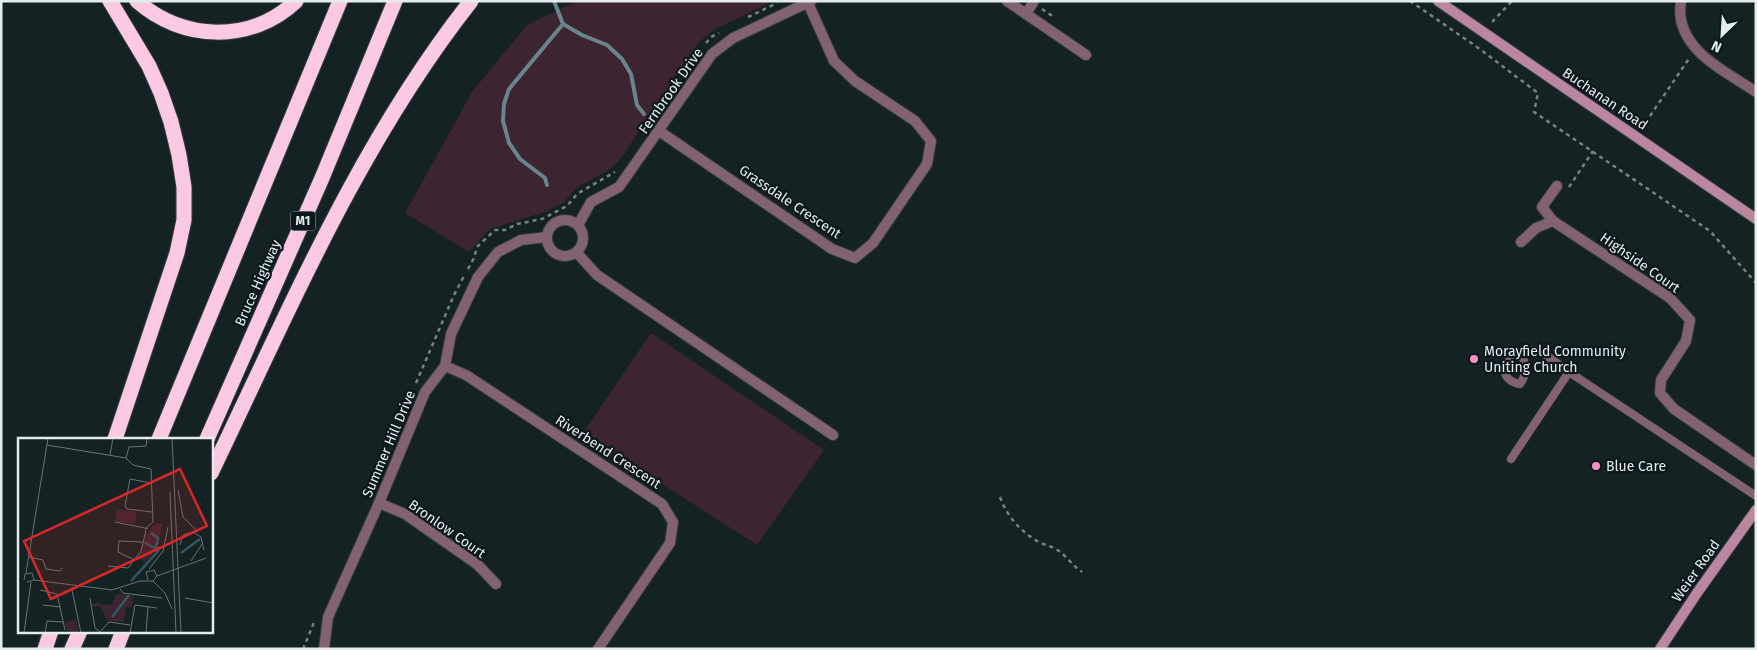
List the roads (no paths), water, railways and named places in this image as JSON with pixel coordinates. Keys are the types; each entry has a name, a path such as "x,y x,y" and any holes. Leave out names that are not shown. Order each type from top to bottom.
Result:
{"highway":[{"path":"110,1 149,66 161,93 172,122 184,187 184,220 177,253 115,438"},
{"path":"137,1 145,8 173,24 214,33 235,31 257,25 272,19 296,1"},
{"path":"159,438 340,1"},
{"name":"Bruce Highway","path":"207,438 322,178 395,1"},
{"path":"212,471 327,230 405,95 471,1"},
{"path":"45,649 51,632"},
{"path":"72,649 80,632"},
{"path":"116,649 123,632"}],"main road":[{"name":"Buchanan Road","path":"1438,1 1756,219"},
{"name":"Weier Road","path":"1660,649 1756,510"}],"street":[{"path":"1007,1 1086,54"},
{"path":"1026,14 1034,1"},
{"path":"1681,1 1681,24 1695,49 1756,92"},
{"name":"Fernbrook Drive","path":"578,225 591,202 619,187 712,54 732,38 810,2"},
{"name":"Grassdale Crescent","path":"659,131 832,248 855,258 873,243 926,164 931,141 915,121 855,81 834,61 810,2"},
{"path":"1521,242 1536,228 1553,221 1542,207 1562,188"},
{"path":"568,220 578,225 583,239 576,252 563,256 557,254 548,245 547,237 548,231 556,222 568,220"},
{"name":"Highside Court","path":"1553,221 1670,298 1690,320 1686,341 1661,380 1660,393 1674,409 1756,465"},
{"name":"Summer Hill Drive","path":"326,648 328,617 379,503 425,392 445,366 450,334 478,277 498,252 521,240 547,237"},
{"path":"576,252 597,275 833,436"},
{"name":"Riverbend Crescent","path":"445,366 466,375 662,504 673,522 670,543 598,649"},
{"name":"Bronlow Court","path":"379,503 405,514 478,565 496,584"}],"lane":[{"path":"1523,357 1533,350 1547,356 1756,496"},
{"path":"1511,460 1569,372"}],"waterway":[{"path":"554,1 563,24 582,35 607,45 622,59 631,74 637,105 644,114"},
{"path":"547,185 545,178 520,159 509,143 503,121 504,104 509,89 563,24"}],"place":[{"name":"Morayfield Community Uniting Church","path":"1474,359"},
{"name":"Blue Care","path":"1596,466"}]}
